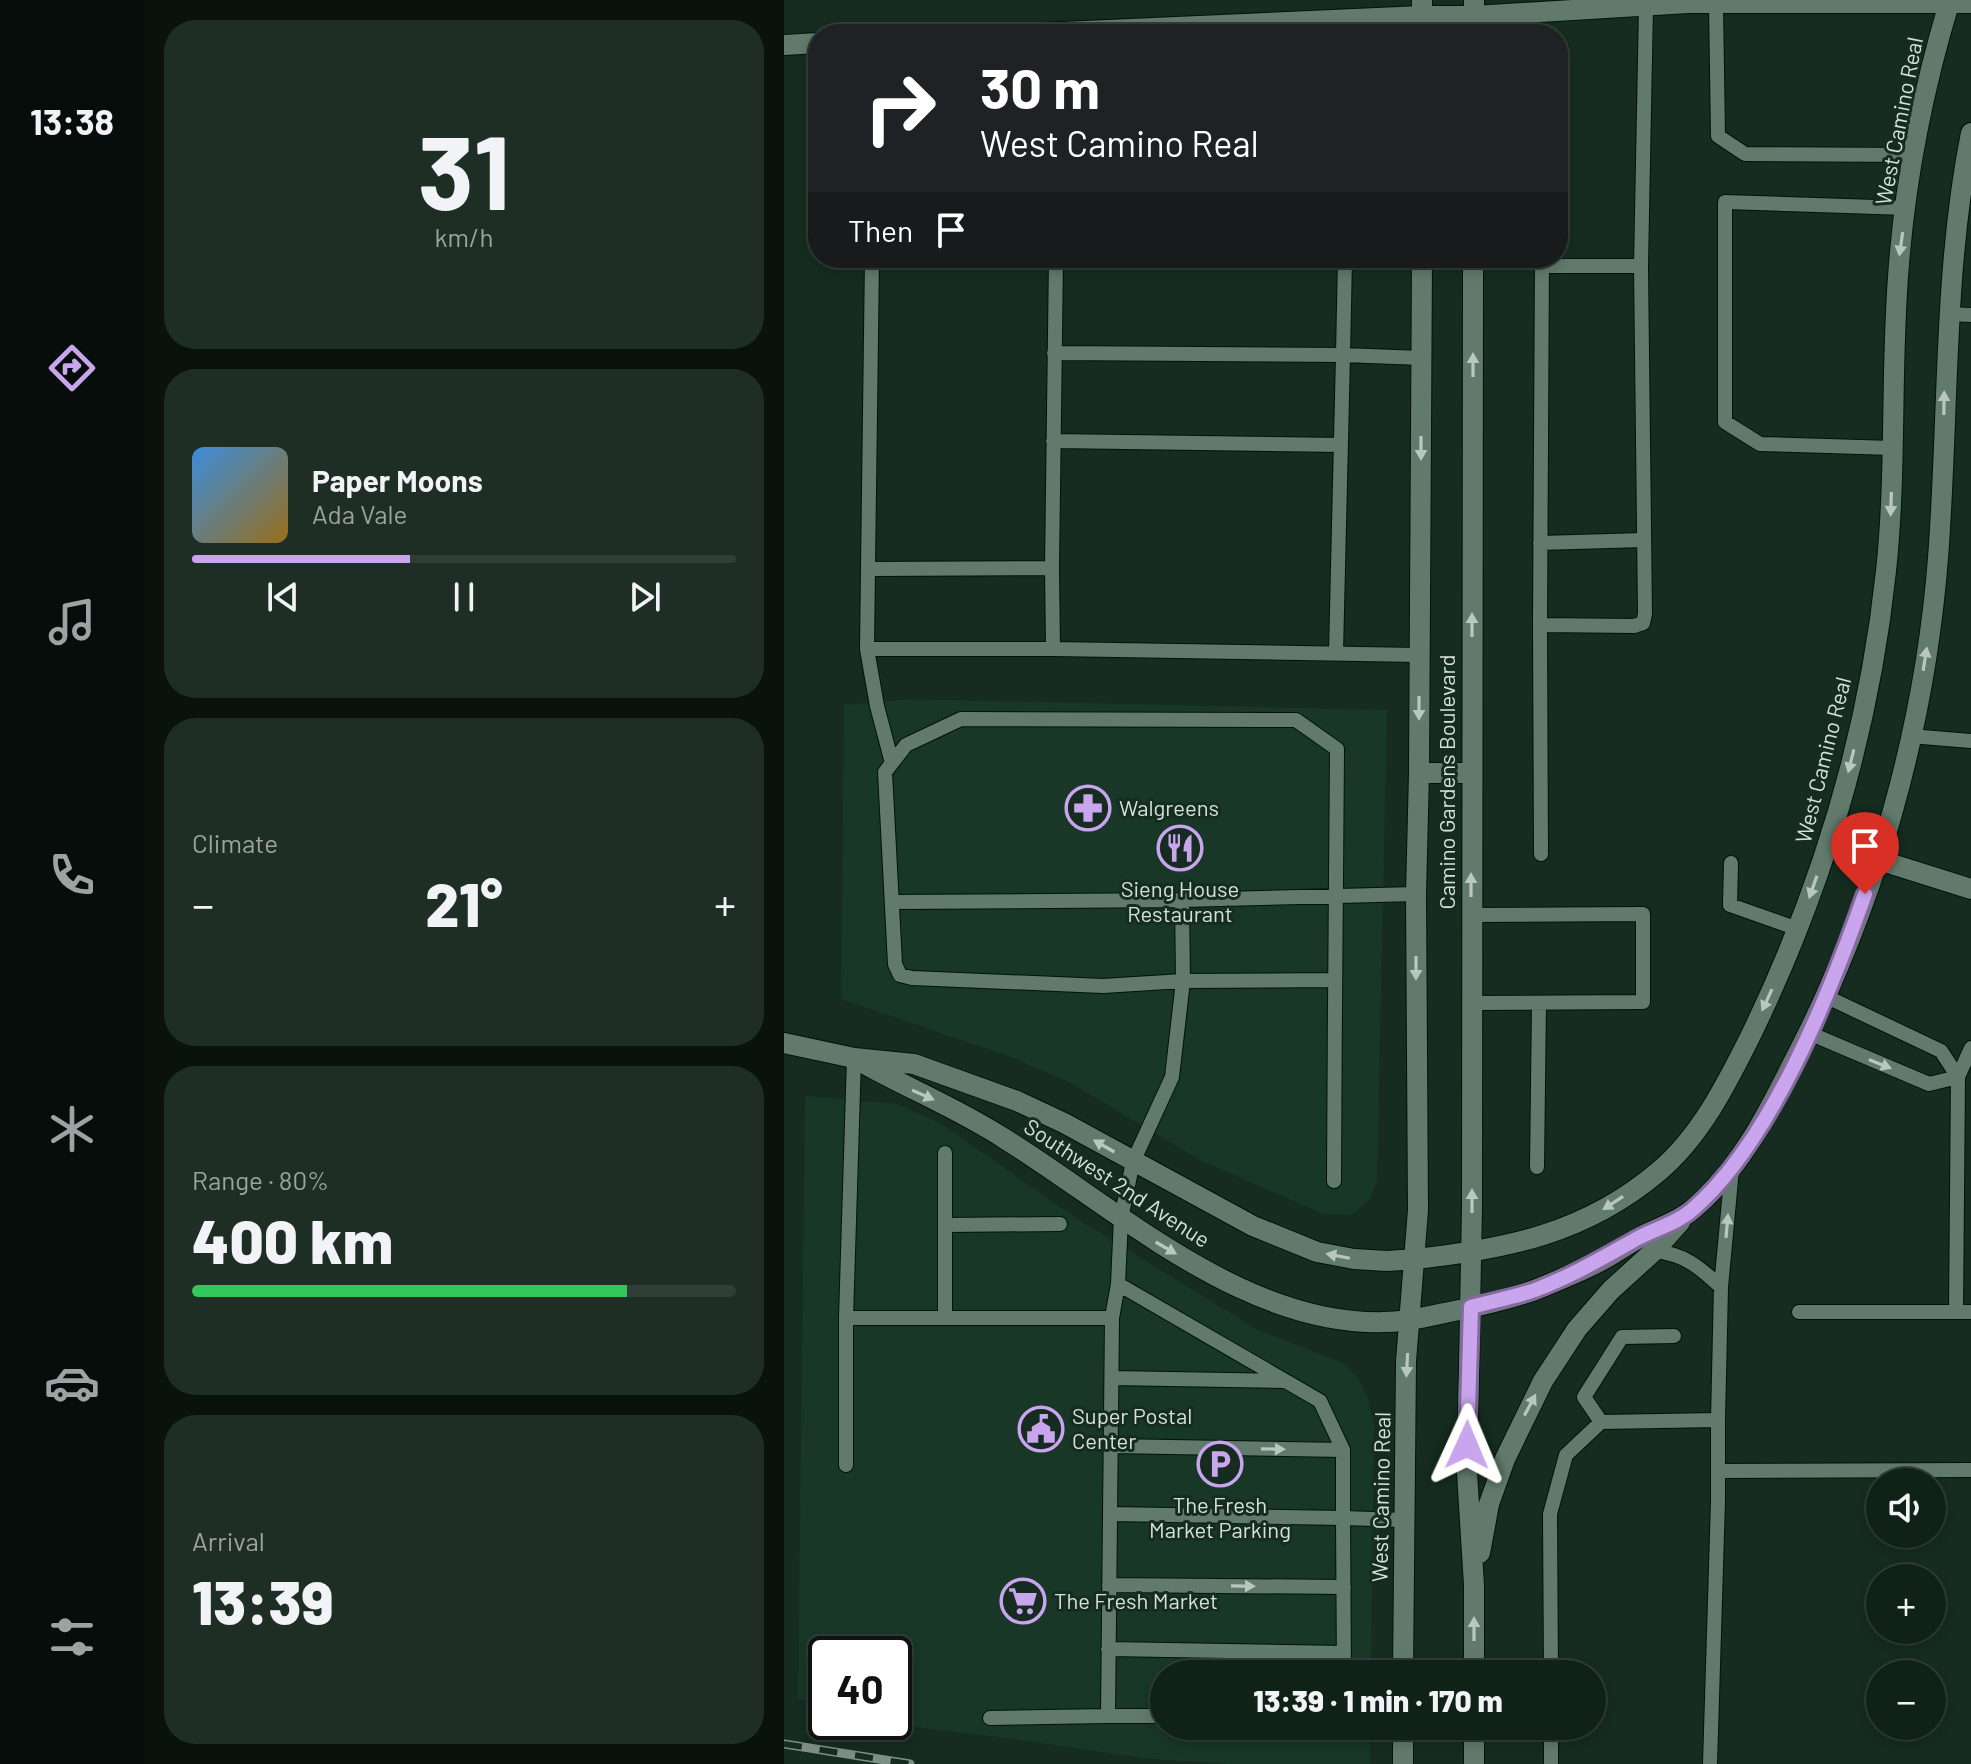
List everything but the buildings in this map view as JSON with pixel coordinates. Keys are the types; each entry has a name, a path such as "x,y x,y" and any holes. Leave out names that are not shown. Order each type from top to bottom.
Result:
{"street":[{"name":"West Camino Real","path":"1403,1660 1406,1361 1416,1259 1472,1253 1521,1243 1576,1224 1659,1172 1696,1131 1717,1099 1768,1000 1798,929 1828,844 1867,697 1879,624 1890,530 1898,276 1913,155 1949,2"},
{"path":"1256,24 1474,17 1651,4 1971,3"},
{"path":"784,45 808,44"},
{"path":"1474,1585 1489,1504 1524,1415 1543,1381 1577,1329 1611,1290 1716,1188 1733,1165 1773,1102 1809,1033 1846,948 1876,860 1910,736 1924,666 1938,560 1954,242 1971,133"},
{"name":"Camino Gardens Boulevard","path":"1416,1259 1422,268"},
{"name":"Camino Gardens Boulevard","path":"1471,1307 1473,268"},
{"path":"1419,773 1471,773"},
{"path":"1828,844 1971,889"},
{"name":"Southwest 2nd Avenue","path":"784,1043 854,1058 914,1064 982,1088 1064,1123 1253,1226 1317,1252 1354,1259 1416,1259"},
{"name":"Southwest 2nd Avenue","path":"854,1058 992,1130 1049,1166 1157,1243 1218,1278 1288,1306 1370,1323 1411,1320"},
{"path":"1411,1320 1533,1291 1598,1263 1689,1213"},
{"path":"1471,1307 1467,1473 1474,1585 1474,1660"},
{"path":"1403,1740 1403,1764"},
{"path":"1474,1740 1474,1764"}],"lane":[{"path":"1725,2 1718,136 1745,154 1913,155"},
{"path":"1540,625 1634,626 1643,623 1641,266 1651,4"},
{"path":"1893,448 1760,444 1725,422 1725,202 1906,208"},
{"path":"1568,263 1641,266"},
{"path":"872,268 867,649 877,706 892,763"},
{"path":"1053,649 1056,268"},
{"path":"1336,653 1345,268"},
{"path":"1541,854 1542,268"},
{"path":"1948,314 1971,315"},
{"path":"1054,353 1422,358"},
{"path":"1053,441 1341,445"},
{"path":"1540,543 1644,540"},
{"path":"868,569 1052,568"},
{"path":"867,649 1419,655"},
{"path":"1334,1181 1337,749 1296,720 961,719 906,745 885,772 895,964 900,975 1103,986 1183,981 1335,980"},
{"path":"1910,736 1971,741"},
{"path":"1731,863 1730,905 1798,929"},
{"path":"893,902 1182,900 1416,894"},
{"path":"1108,1716 1112,1318 1118,1284 1121,1218 1133,1162 1172,1077 1183,981 1182,900"},
{"path":"1471,915 1643,914 1643,1002 1471,1003"},
{"path":"1825,996 1941,1051 1958,1077"},
{"path":"1537,1167 1539,1003"},
{"path":"1809,1033 1929,1084 1958,1077"},
{"path":"1799,1312 1963,1312 1958,1077 1971,1048"},
{"path":"846,1465 846,1318 854,1058"},
{"path":"945,1153 945,1318"},
{"path":"1710,1764 1721,1287 1733,1165"},
{"path":"945,1225 1060,1224"},
{"path":"1654,1251 1674,1253 1686,1259 1721,1287"},
{"path":"1118,1284 1320,1401 1343,1450 1344,1660"},
{"path":"846,1318 1112,1318"},
{"path":"1601,1422 1584,1397 1622,1337 1674,1336"},
{"path":"1112,1378 1284,1381"},
{"path":"1551,1660 1550,1514 1566,1455 1601,1422 1718,1420"},
{"path":"1111,1446 1343,1450"},
{"path":"1718,1471 1971,1470"},
{"path":"1110,1514 1404,1520"},
{"path":"1109,1585 1344,1587"},
{"path":"1108,1649 1344,1653"},
{"path":"990,1718 1150,1716"},
{"path":"1551,1740 1551,1764"}],"shaded area":[{"path":"908,699 1387,710 1377,1180 1369,1201 1351,1215 1324,1214 1202,1161 1069,1082 1006,1055 841,999 844,705"},
{"name":"The Fresh Market Parking","path":"805,1096 897,1104 940,1123 1073,1216 1256,1329 1345,1364 1358,1378 1368,1398 1374,1426 1371,1660 1150,1660 1150,1740 1370,1740 1370,1764 1227,1764 1142,1758 912,1726 912,1636 808,1636 808,1702 798,1699"}],"railway":[{"path":"784,1744 910,1764"}],"place":[{"name":"Walgreens","path":"1088,808"},
{"name":"Sieng House Restaurant","path":"1180,848"},
{"name":"Super Postal Center","path":"1041,1429"},
{"name":"The Fresh Market Parking","path":"1220,1464"},
{"name":"The Fresh Market","path":"1023,1601"}],"route":[{"path":"1467,1445 1471,1307 1533,1291 1598,1263 1689,1213 1716,1188 1747,1146 1809,1033 1846,948 1865,894"}]}
